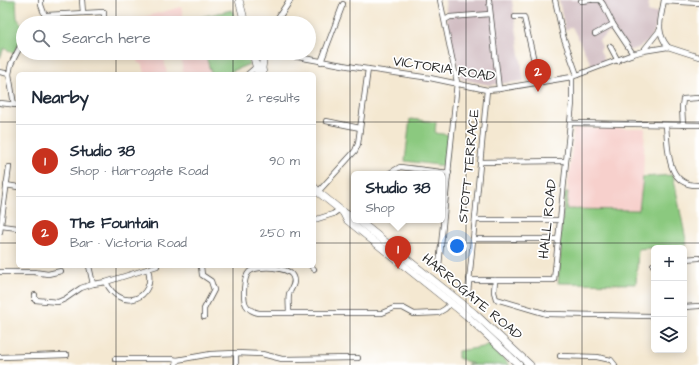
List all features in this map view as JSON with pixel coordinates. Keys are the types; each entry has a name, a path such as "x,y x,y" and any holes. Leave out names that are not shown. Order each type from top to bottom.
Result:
{"highway":[{"path":"239,0 243,16"},
{"path":"242,11 245,16"},
{"path":"256,60 260,72"},
{"path":"260,72 262,68 262,60"},
{"name":"HARROGATE ROAD","path":"316,189 341,211 351,216"},
{"name":"HARROGATE ROAD","path":"341,211 347,220 451,303 519,365"},
{"name":"HARROGATE ROAD","path":"362,223 474,313 530,365"}],"main road":[{"path":"280,16 290,0"}],"street":[{"path":"41,0 46,16 55,14 104,12 104,16"},
{"path":"82,0 83,13"},
{"path":"440,0 457,82 445,211"},
{"path":"489,0 498,89"},
{"path":"555,0 563,36 575,76"},
{"path":"581,1 600,0 613,24 633,54"},
{"path":"668,47 662,40 659,31 664,0 699,3"},
{"path":"321,62 342,4"},
{"path":"445,20 450,17 490,14"},
{"path":"515,18 524,17 539,83"},
{"path":"595,34 613,24"},
{"path":"643,51 659,31"},
{"path":"610,46 618,61"},
{"name":"VICTORIA ROAD","path":"311,60 457,82 487,90 539,83 575,76 618,61 633,54 668,47 699,57"},
{"path":"0,103 16,105 9,74 11,64 16,54"},
{"path":"316,189 355,151 358,144 368,69"},
{"path":"0,72 9,74"},
{"name":"HALL ROAD","path":"469,280 554,280 557,238 575,76"},
{"name":"STOTT TERRACE","path":"468,293 487,90"},
{"path":"683,125 683,99 698,98"},
{"path":"326,121 360,128"},
{"path":"570,123 699,125"},
{"path":"666,125 668,153 673,171 678,179 685,183 699,186"},
{"path":"481,162 565,161"},
{"path":"0,232 2,205 9,167"},
{"path":"393,171 400,167 428,171"},
{"path":"445,173 449,174"},
{"path":"6,185 16,187"},
{"path":"316,219 341,211"},
{"path":"475,220 559,220"},
{"path":"443,268 439,266 444,223"},
{"path":"1,226 16,228"},
{"path":"473,239 557,238"},
{"path":"687,259 699,258"},
{"path":"89,268 93,284"},
{"path":"35,295 35,300 58,302 81,288 151,268"},
{"path":"201,268 202,275 211,281 214,290 204,309 204,317"},
{"path":"289,313 289,294 294,286 294,277 291,269 258,268 249,272 244,285 246,307 259,313 289,313 382,313 394,308 403,308 414,314 426,314 438,313 446,309 451,303"},
{"path":"106,282 114,294 120,298 133,299 144,293 147,289 150,280 148,269"},
{"path":"0,272 34,272 48,274 61,271"},
{"path":"495,280 494,292 496,299 547,314 651,316"},
{"path":"687,308 699,306"},
{"path":"236,353 236,365"},
{"path":"115,359 172,359 177,363 211,354 236,353 262,354 282,359 358,358"},
{"path":"0,357 67,355"},
{"path":"560,356 597,357 611,360 615,365"},
{"path":"297,359 297,365"}],"shaded area":[{"path":"445,0 512,0 524,81 489,85 461,79 451,43"},
{"path":"559,0 649,0 648,12 658,12 655,30 647,42 638,48 626,51 616,34 614,32 610,32 599,40 602,47 600,50 605,62 592,66 572,27 565,30"},
{"path":"181,7 183,16 147,16"},
{"path":"137,60 164,60 167,72 145,72 143,65 138,63"},
{"path":"181,60 207,60 211,72 183,72"},
{"path":"574,128 645,128 643,177 673,175 687,245 651,245 651,248 638,249 636,284 558,283"}],"green space":[{"path":"0,0 16,0 16,49 14,53 4,48 0,58"},
{"path":"232,10 234,16 205,16"},
{"path":"207,60 248,60 249,64 230,72 211,72"},
{"path":"410,119 436,122 435,133 450,135 446,166 405,161"},
{"path":"673,175 687,245 651,245 651,248 638,249 636,284 558,283 561,249 559,248 565,192 568,192 566,209 639,210 643,177"},
{"path":"488,344 510,365 467,365 473,364 458,358 458,351 483,347"}],"place":[{"name":"The Fountain","path":"538,92"},
{"name":"Studio 38","path":"398,269"}]}
